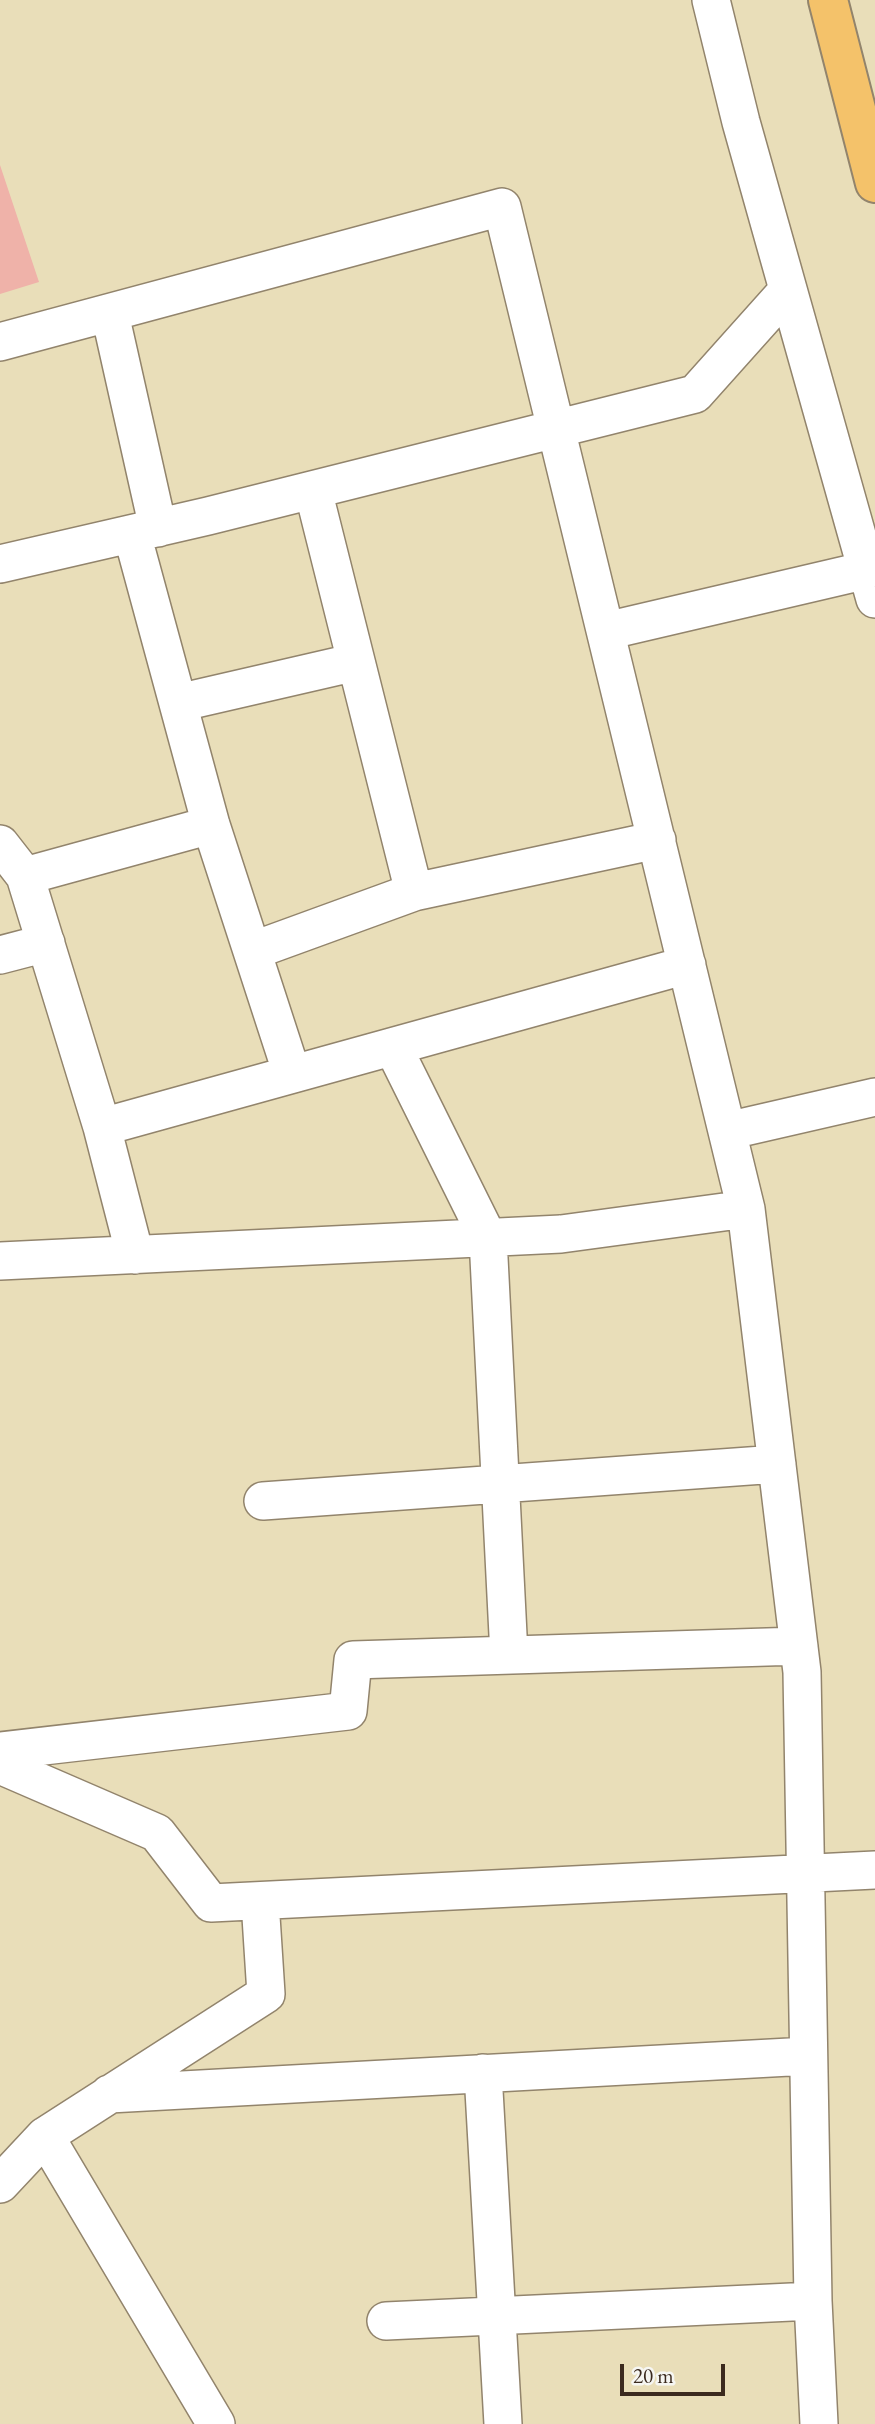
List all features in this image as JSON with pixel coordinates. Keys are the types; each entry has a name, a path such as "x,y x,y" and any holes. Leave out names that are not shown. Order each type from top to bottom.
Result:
{"main road":[{"path":"828,0 875,183"}],"street":[{"path":"606,631 871,584 788,290 711,0"},
{"path":"0,342 502,208 746,1209 799,1646 813,2301 819,2424"},
{"path":"0,564 313,490 695,394 788,290"},
{"path":"110,314 145,531 178,703 211,825 292,1074"},
{"path":"313,490 414,892"},
{"path":"178,703 356,662"},
{"path":"25,876 211,825"},
{"path":"252,951 414,892 656,840"},
{"path":"0,844 25,876 102,1127 135,1255"},
{"path":"0,955 46,943"},
{"path":"102,1127 687,965"},
{"path":"393,1047 488,1238 503,1484 509,1655"},
{"path":"727,1131 875,1097"},
{"path":"0,1261 561,1234 746,1209"},
{"path":"262,1501 777,1464"},
{"path":"0,1751 348,1711 353,1660 799,1646"},
{"path":"0,1765 157,1833 211,1903 875,1870"},
{"path":"0,2184 45,2136 266,1994 260,1901"},
{"path":"110,2094 808,2056"},
{"path":"483,2073 499,2315 503,2424"},
{"path":"45,2136 216,2424"},
{"path":"386,2321 813,2301"}],"building":[{"path":"0,165 39,282 0,294"}]}
